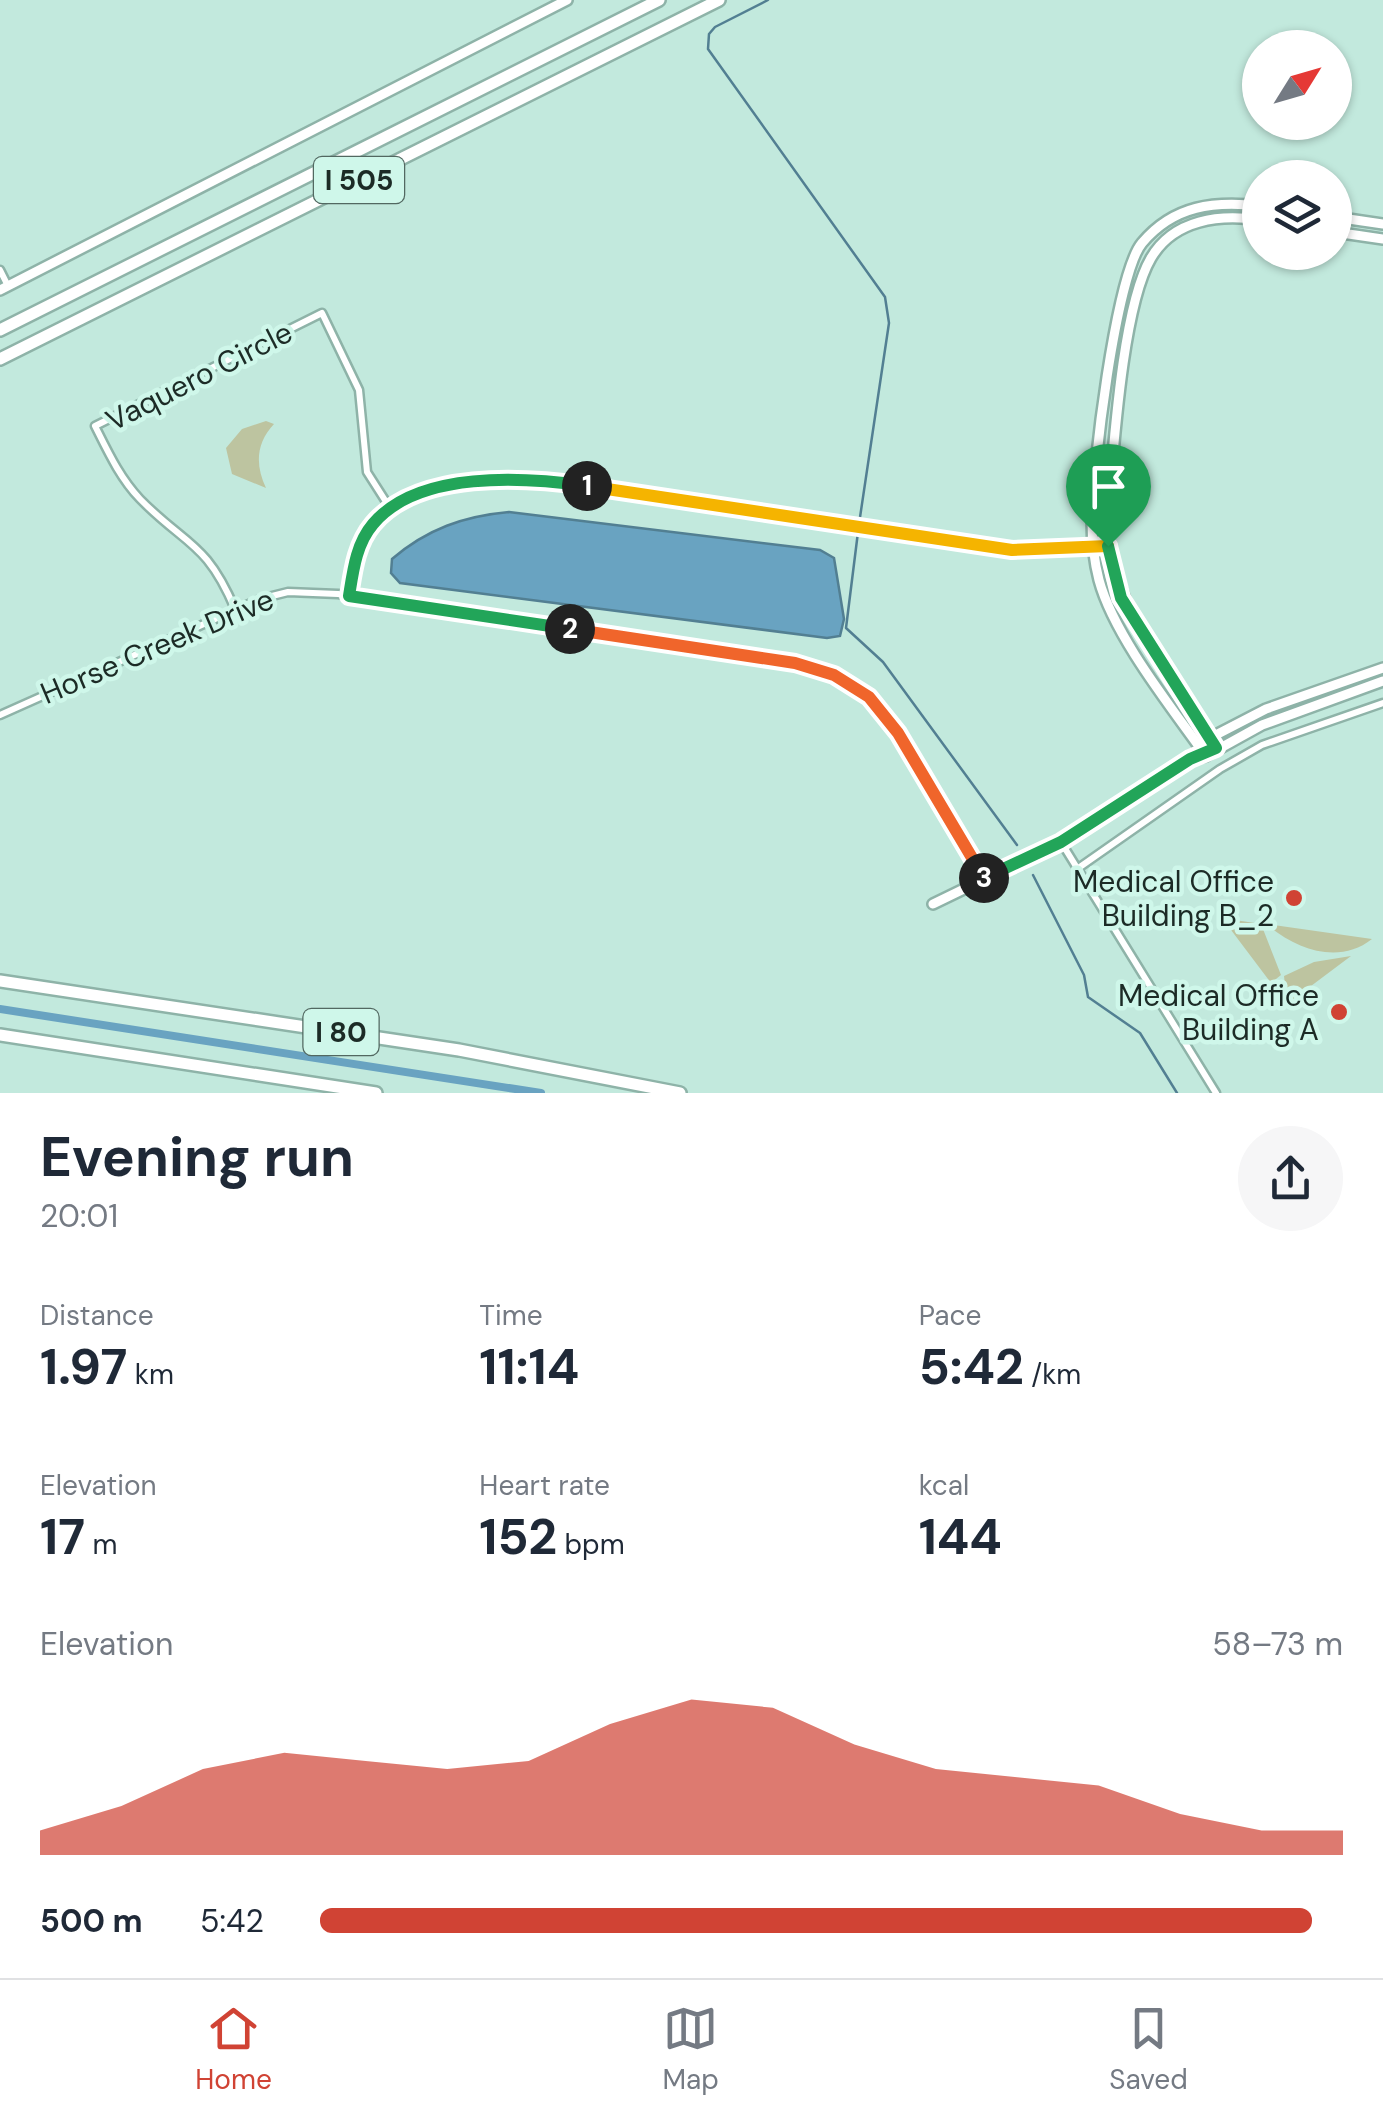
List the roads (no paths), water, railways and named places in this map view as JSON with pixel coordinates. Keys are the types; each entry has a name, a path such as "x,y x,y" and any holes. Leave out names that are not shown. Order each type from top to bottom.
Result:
{"highway":[{"name":"I 505","path":"0,330 660,0"},
{"name":"I 505","path":"0,359 719,0"},
{"name":"I 80","path":"0,981 473,1052 680,1093"},
{"name":"I 80","path":"0,1035 376,1093"}],"street":[{"path":"0,270 4,288 567,0"},
{"path":"1206,756 1124,638 1099,581 1092,546 1092,515 1113,352 1139,246 1178,214 1208,203 1242,205"},
{"path":"1352,219 1383,224"},
{"path":"1216,748 1121,598 1108,546 1107,523 1136,300 1150,259 1174,234 1203,220 1242,220"},
{"path":"1352,234 1383,239"},
{"name":"Vaquero Circle","path":"236,609 204,551 133,492 95,426 322,314 358,390 367,472 390,508"},
{"path":"349,596 356,556 372,525 390,508 424,491 500,479 540,480 1012,550 1108,546"},
{"name":"Horse Creek Drive","path":"0,714 236,609 288,592 349,596 795,663 834,675 869,697 898,733 983,879"},
{"path":"1190,759 1198,745 1266,709 1383,668"},
{"path":"932,904 1061,842 1190,759 1206,756 1262,725 1383,680"},
{"path":"1076,869 1220,769 1262,745 1383,703"},
{"path":"1061,842 1216,1093"}],"water":[{"path":"509,512 820,550 834,558 844,619 840,636 827,638 400,583 391,573 392,559 433,532 461,521"}],"waterway":[{"path":"768,0 715,27 709,34 708,49 885,297 889,323 859,524"},
{"path":"858,532 846,628 883,662 1017,845"},
{"path":"1033,875 1084,975 1088,997 1140,1033 1177,1093"},
{"path":"0,1009 541,1093"}],"place":[{"name":"Medical Office Building B_2","path":"1294,898"},
{"name":"Medical Office Building A","path":"1339,1012"}]}
